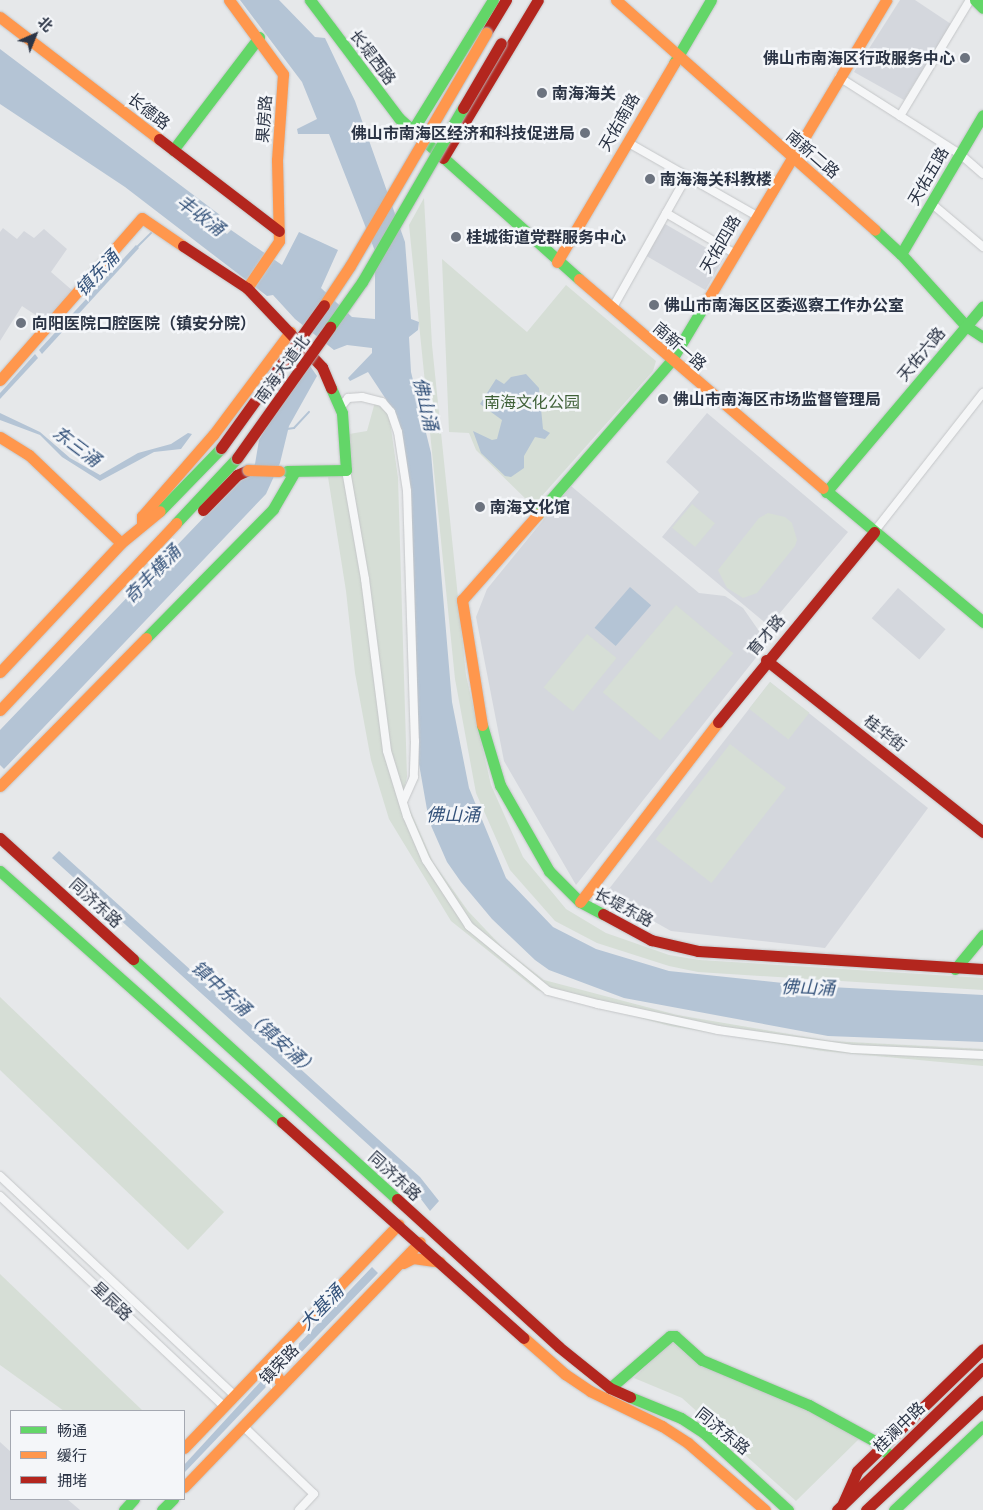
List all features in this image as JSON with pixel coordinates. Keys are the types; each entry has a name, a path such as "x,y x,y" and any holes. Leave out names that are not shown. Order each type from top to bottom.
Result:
{"main road":[{"name":"果房路","path":"229,0 259,37 283,74 277,160 279,241 246,288"},
{"path":"412,131 493,0"},
{"name":"南海大道北","path":"0,672 122,543 173,500 221,448 283,366 350,266 506,0"},
{"name":"南海大道北","path":"0,710 238,458 362,282 528,0"},
{"path":"443,158 538,0"},
{"name":"天佑南路","path":"557,262 711,0"},
{"name":"天佑四路","path":"462,600 671,361 790,156 886,0"},
{"path":"974,0 983,8"},
{"name":"南新二路","path":"622,2 677,55 901,254 966,326 983,337"},
{"name":"长堤西路","path":"316,3 399,118 430,147"},
{"name":"长德路","path":"0,9 279,231"},
{"name":"长德路","path":"0,17 175,147"},
{"path":"175,147 259,37"},
{"name":"天佑五路","path":"901,254 982,119"},
{"name":"南新一路","path":"430,147 557,262 671,361 983,622"},
{"path":"0,380 142,218 246,288 322,367 340,408 346,470 295,472 248,470 237,475 156,557 140,562"},
{"name":"天佑六路","path":"826,492 983,306"},
{"path":"142,527 142,516 213,435 290,332"},
{"path":"0,437 29,455 122,543"},
{"path":"0,786 273,509 286,483 295,472"},
{"name":"育才路","path":"580,902 766,660 874,532"},
{"name":"长堤东路","path":"462,600 479,714 500,785 549,871 580,902 651,940 698,951 983,970"},
{"name":"桂华街","path":"766,660 983,832"},
{"name":"同济东路","path":"0,838 479,1275 610,1388 680,1418 704,1433 780,1506 788,1510"},
{"name":"同济东路","path":"0,872 400,1224 566,1374 623,1409 662,1426 743,1488 765,1510"},
{"path":"954,969 983,935"},
{"path":"379,1207 386,1230 379,1245"},
{"name":"镇荣路","path":"185,1447 400,1224"},
{"name":"镇荣路","path":"185,1486 420,1242"},
{"path":"381,1282 412,1258 441,1262"},
{"path":"610,1388 636,1369 670,1336 675,1336 702,1360 809,1405 881,1447 891,1457"},
{"path":"840,1507 857,1470 983,1349"},
{"name":"桂澜中路","path":"840,1507 979,1372 983,1363"},
{"path":"260,1369 274,1370 282,1385"},
{"path":"939,1391 950,1401"},
{"path":"866,1510 983,1401"},
{"path":"894,1510 983,1426 969,1414"},
{"path":"743,1488 771,1510"},
{"path":"124,1510 133,1500"},
{"path":"162,1510 172,1500"}],"street":[{"path":"900,116 970,0"},
{"path":"839,77 960,154 983,174"},
{"path":"627,142 756,216"},
{"path":"612,309 687,176"},
{"path":"931,203 983,247"},
{"path":"666,214 734,253"},
{"name":"育才路","path":"874,532 983,394"},
{"path":"340,408 348,398 362,397 382,402 391,412 398,432 407,491 415,741 414,777 403,802"},
{"path":"346,470 365,579 387,750 403,802 426,860 469,926 548,991 718,1030 853,1049 983,1055"},
{"path":"0,1176 234,1395"},
{"name":"星辰路","path":"0,1196 224,1406"},
{"path":"243,1426 314,1494 299,1510"}],"shaded area":[{"path":"900,0 915,0 951,24 904,100 854,72"},
{"path":"665,224 724,258 705,290 646,256"},
{"path":"3,228 17,239 24,231 34,238 44,229 67,249 51,272 73,291 46,322 22,306 0,341 0,232"},
{"path":"707,413 848,532 769,626 662,537 699,492 666,462"},
{"path":"571,486 699,593 725,596 743,608 759,631 762,650 576,885 504,761 476,617 487,589"},
{"path":"898,588 946,629 919,660 872,618"},
{"path":"770,682 928,808 825,948 671,931 605,894"},
{"path":"0,1442 10,1451 10,1500 68,1500 80,1510 0,1510"}],"green space":[{"path":"424,198 432,345 466,675 491,785 523,857 566,909 606,933 669,955 699,960 983,978 983,990 698,972 669,966 597,943 555,921 510,870 476,793 455,679 409,225"},
{"name":"南海文化公园","path":"442,259 527,332 566,285 656,361 653,371 533,506 476,450 469,433 449,432"},
{"path":"375,402 389,414 398,478 407,777 403,794 433,862 468,911 503,948 544,980 677,1015 830,1041 983,1049 983,1066 823,1051 670,1026 537,990 451,921 389,819 371,760 355,673 346,591 328,477 350,473 349,434 367,431"},
{"path":"692,504 715,523 695,547 672,528"},
{"path":"768,513 785,517 792,523 797,540 795,546 757,593 743,598 727,588 718,570 759,518"},
{"path":"676,605 733,653 660,741 603,692"},
{"path":"587,634 617,658 573,712 544,688"},
{"path":"770,682 809,713 788,740 749,709"},
{"path":"730,744 786,788 711,883 656,839"},
{"path":"0,997 224,1212 188,1250 0,1070"},
{"path":"0,1274 142,1410 63,1410 0,1365"},
{"path":"671,1341 699,1365 781,1396 860,1438 796,1501 682,1398 634,1378"}],"water":[{"path":"240,0 279,0 315,37 325,38 355,101 405,242 411,319 419,322 418,330 409,337 411,372 431,453 452,702 469,788 506,878 553,927 596,949 669,971 811,986 983,995 983,1042 828,1036 624,998 549,970 535,960 492,919 461,882 447,862 429,821 419,764 415,632 397,416 368,372 350,381 348,378 372,353 372,348 347,345 334,350 295,319 273,295 267,296 125,187 0,104 0,49 220,215 215,226 227,234 231,230 282,265 299,232 338,250 321,288 352,317 375,319 375,251 329,134 298,134 297,129 317,119 302,82"},
{"path":"136,245 139,248 42,354 39,350"},
{"path":"35,354 38,358 0,399 0,393"},
{"path":"306,360 317,376 289,426 280,463 266,494 4,769 0,765 0,730 255,464 259,440"},
{"path":"526,374 539,388 543,429 550,433 545,439 535,437 524,456 524,468 511,477 505,476 481,453 473,431 492,440 497,439 502,420 480,404 496,379 504,384 511,377"},
{"path":"0,413 40,432 70,458 100,475 138,453 171,444 188,433 192,434 181,449 154,452 100,481 62,457 40,435 0,420"},
{"path":"630,587 651,605 616,646 595,628"},
{"path":"59,851 420,1177 439,1201 430,1211 405,1178 52,858"},
{"path":"372,1267 378,1273 288,1366 281,1359 292,1351"},
{"path":"263,1379 268,1384 265,1388 185,1472 185,1464"}],"waterway":[{"name":"镇东涌","path":"137,247 151,233"},
{"name":"奇丰横涌","path":"287,429 294,428 309,412"}],"traffic: fast":[{"path":"310,0 399,118 579,279"},
{"path":"412,131 493,0"},
{"path":"674,63 711,0"},
{"path":"975,0 983,8"},
{"path":"173,150 259,37"},
{"path":"330,327 362,282 463,108"},
{"path":"901,254 983,115"},
{"path":"875,230 901,254 966,326 983,337"},
{"path":"538,514 671,361 708,299"},
{"path":"826,492 983,306"},
{"path":"331,388 342,413 346,470"},
{"path":"160,511 221,448"},
{"path":"176,523 237,458"},
{"path":"287,471 346,470"},
{"path":"146,638 273,509 295,471"},
{"path":"823,488 983,622"},
{"path":"482,725 500,785 549,871 580,902 603,914"},
{"path":"0,871 282,1122"},
{"path":"955,969 983,935"},
{"path":"133,959 397,1199"},
{"path":"610,1388 670,1336 675,1336 702,1360 809,1405 873,1440 891,1457"},
{"path":"630,1397 681,1418 704,1433 788,1510"},
{"path":"894,1510 983,1426"},
{"path":"124,1510 133,1500"},
{"path":"162,1510 172,1500"}],"traffic: slow":[{"path":"229,0 283,74 277,160 279,241 247,288"},
{"path":"616,0 875,230"},
{"path":"708,299 886,0"},
{"path":"0,17 159,139"},
{"path":"324,305 350,266 486,33"},
{"path":"557,262 674,63"},
{"path":"0,380 142,218 183,246"},
{"path":"579,279 823,488"},
{"path":"142,522 142,516 213,435 290,332"},
{"path":"0,437 29,455 121,543"},
{"path":"248,470 279,471"},
{"path":"0,672 121,543 160,511"},
{"path":"482,725 462,600 538,514"},
{"path":"0,710 176,523"},
{"path":"0,786 146,638"},
{"path":"580,902 718,722"},
{"path":"185,1447 399,1224"},
{"path":"185,1486 420,1242"},
{"path":"403,1263 413,1258 440,1262"},
{"path":"524,1338 565,1374 590,1391 662,1426 688,1443 765,1510"},
{"path":"260,1369 274,1371 282,1385"}],"traffic: jam":[{"path":"486,33 506,0"},
{"path":"443,158 538,0"},
{"path":"463,108 501,43"},
{"path":"159,139 279,231"},
{"path":"183,246 247,288 322,367 331,388"},
{"path":"221,448 324,305"},
{"path":"237,458 330,327"},
{"path":"203,510 237,475 248,470"},
{"path":"718,722 874,532"},
{"path":"766,660 983,832"},
{"path":"0,838 133,959"},
{"path":"603,914 651,940 698,951 983,969"},
{"path":"282,1122 524,1338"},
{"path":"397,1199 559,1347 610,1388 630,1397"},
{"path":"843,1503 857,1471 983,1349"},
{"path":"837,1510 983,1368"},
{"path":"866,1510 983,1401"}],"place":[{"name":"佛山市南海区行政服务中心","path":"965,58"},
{"name":"南海海关","path":"542,93"},
{"name":"佛山市南海区经济和科技促进局","path":"585,133"},
{"name":"南海海关科教楼","path":"650,179"},
{"name":"桂城街道党群服务中心","path":"456,237"},
{"name":"佛山市南海区区委巡察工作办公室","path":"654,305"},
{"name":"向阳医院口腔医院（镇安分院）","path":"21,323"},
{"name":"佛山市南海区市场监督管理局","path":"663,399"},
{"name":"南海文化馆","path":"480,507"}],"water label":[{"name":"丰收涌","path":"201,215"},
{"name":"佛山涌","path":"426,404"},
{"name":"东三涌","path":"77,446"},
{"name":"佛山涌","path":"453,814"},
{"name":"佛山涌","path":"808,987"},
{"name":"镇中东涌（镇安涌）","path":"255,1018"},
{"name":"大基涌","path":"321,1307"}]}
